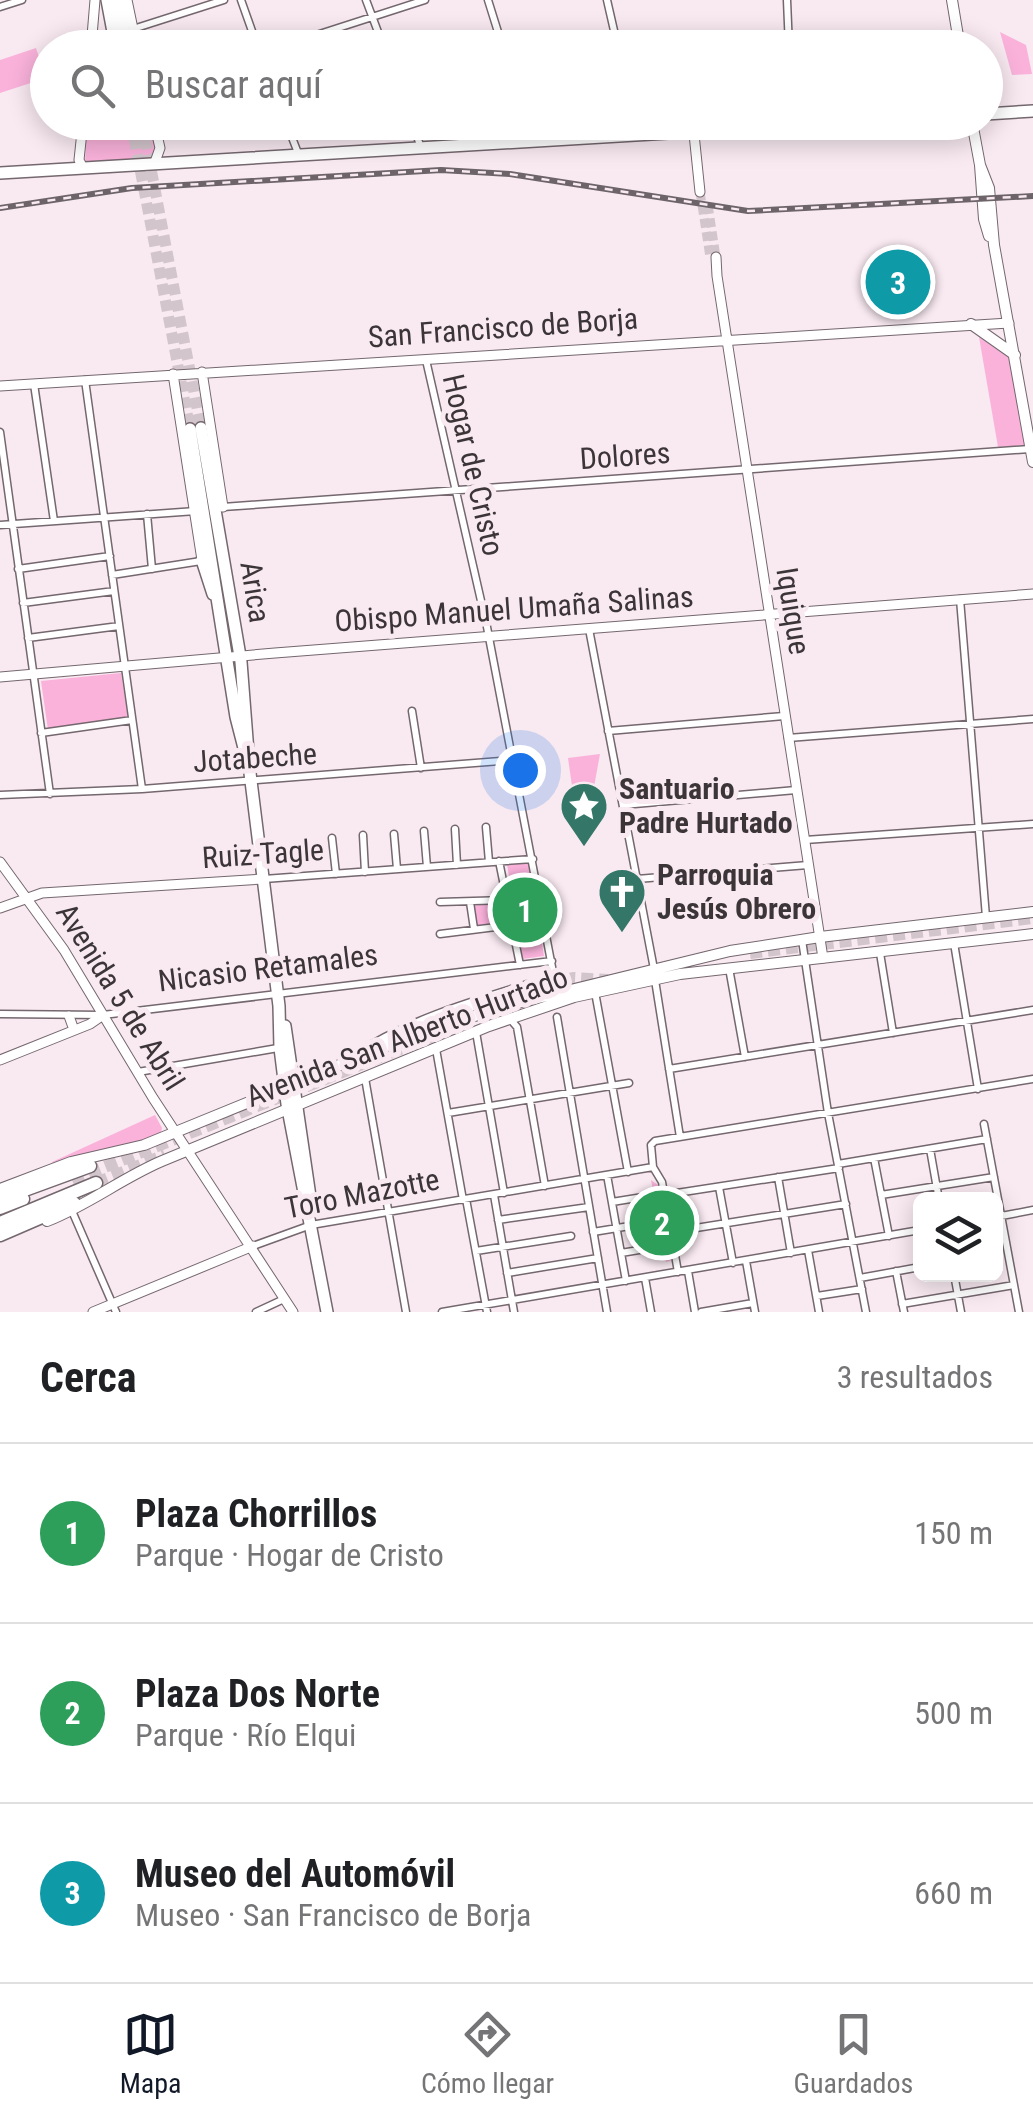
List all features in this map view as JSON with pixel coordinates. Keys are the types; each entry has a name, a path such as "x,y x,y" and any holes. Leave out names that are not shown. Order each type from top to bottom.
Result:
{"highway":[{"path":"355,1058 433,1020 528,987"},
{"path":"0,1198 90,1166"},
{"path":"0,1208 72,1180"},
{"path":"0,1223 96,1183"},
{"path":"0,1238 73,1207"}],"main road":[{"path":"106,0 112,30"},
{"path":"118,0 124,30"},
{"path":"952,0 957,30"},
{"path":"1003,113 1033,111"},
{"path":"0,174 582,140"},
{"path":"975,140 988,188 994,246 1033,462"},
{"path":"970,324 1014,354"},
{"name":"Arica","path":"234,656 221,611 196,428 230,588 234,656 236,717 252,782 290,1086 327,1312"},
{"path":"223,508 230,588"},
{"path":"202,560 221,611"},
{"name":"Avenida San Alberto Hurtado","path":"73,1207 134,1173 365,1076 509,1018 595,991 730,951 1033,912"},
{"name":"Avenida San Alberto Hurtado","path":"0,1188 60,1166 126,1151 176,1133 355,1058 456,1021 558,993 655,974 1033,934"},
{"name":"Arica","path":"278,999 280,1048 290,1086"}],"street":[{"path":"0,7 22,0"},
{"path":"92,30 95,0"},
{"path":"126,0 133,29 224,0"},
{"path":"240,0 251,30"},
{"path":"366,0 377,30"},
{"path":"332,30 425,0"},
{"path":"488,0 497,30"},
{"path":"606,0 614,30"},
{"path":"787,0 788,30"},
{"path":"81,140 79,160 83,168"},
{"path":"155,162 158,140"},
{"path":"293,140 298,154"},
{"path":"418,140 421,148"},
{"path":"695,140 703,192"},
{"name":"Iquique","path":"713,257 823,958"},
{"name":"San Francisco de Borja","path":"0,386 1009,323"},
{"name":"Hogar de Cristo","path":"426,358 489,636 558,993"},
{"path":"202,372 223,508"},
{"name":"Arica","path":"174,374 202,560"},
{"path":"85,380 142,789"},
{"path":"34,384 54,521"},
{"path":"0,432 50,794"},
{"name":"Dolores","path":"223,508 1031,449"},
{"path":"0,525 196,510"},
{"path":"147,514 152,569"},
{"path":"18,568 110,556"},
{"path":"112,576 202,560"},
{"path":"23,604 114,590"},
{"name":"Obispo Manuel Umaña Salinas","path":"0,678 1033,594"},
{"path":"960,600 986,918"},
{"path":"28,638 119,626"},
{"path":"588,629 655,974 680,1137"},
{"path":"412,711 420,768"},
{"path":"608,731 784,716"},
{"path":"788,738 1033,719"},
{"path":"41,733 132,720"},
{"name":"Jotabeche","path":"0,795 252,782 513,760"},
{"path":"622,805 796,790"},
{"path":"804,840 1033,824"},
{"path":"486,827 489,862"},
{"path":"455,830 457,864"},
{"path":"424,831 426,867"},
{"path":"394,834 397,869"},
{"path":"363,835 365,872"},
{"path":"332,838 336,874"},
{"name":"Ruiz-Tagle","path":"0,908 42,893 532,859"},
{"name":"Avenida 5 de Abril","path":"0,862 103,1014 294,1312"},
{"path":"499,862 520,965"},
{"path":"637,880 808,865"},
{"path":"440,902 507,900"},
{"path":"470,902 474,930"},
{"path":"440,934 512,924"},
{"path":"802,940 828,1112 866,1312"},
{"path":"954,943 978,1088"},
{"path":"880,951 893,1032"},
{"name":"Nicasio Retamales","path":"0,1060 103,1014 278,999 552,961"},
{"path":"730,968 745,1057"},
{"path":"595,991 628,1172"},
{"path":"670,1069 1033,1010"},
{"path":"0,1014 103,1014"},
{"path":"69,1016 74,1030"},
{"path":"558,1017 605,1312"},
{"path":"509,1018 517,1027 545,1186"},
{"path":"476,1031 504,1193"},
{"path":"137,1072 280,1048"},
{"path":"436,1048 487,1308"},
{"path":"365,1076 406,1312"},
{"path":"678,1272 662,1182 653,1167 652,1143 1033,1080"},
{"path":"448,1113 630,1082"},
{"path":"984,1124 996,1192"},
{"path":"664,1196 986,1140"},
{"path":"930,1149 938,1192"},
{"path":"874,1158 889,1236"},
{"name":"Toro Mazotte","path":"93,1312 114,1308 312,1224 653,1167"},
{"path":"607,1176 626,1281"},
{"path":"881,1196 994,1177"},
{"path":"778,1178 791,1253"},
{"path":"720,1187 733,1263"},
{"path":"494,1195 514,1312"},
{"path":"612,1202 649,1196"},
{"path":"671,1232 846,1204"},
{"path":"498,1220 589,1206"},
{"path":"73,1207 114,1308"},
{"path":"1003,1216 1033,1210"},
{"path":"594,1232 654,1222"},
{"path":"442,1312 487,1308 512,1300 913,1231"},
{"path":"476,1251 571,1236"},
{"path":"1003,1238 1019,1312"},
{"path":"621,1254 657,1248"},
{"path":"808,1250 819,1312"},
{"path":"508,1273 598,1258"},
{"path":"688,1271 698,1312 754,1308 746,1261"},
{"path":"860,1278 913,1267"},
{"path":"896,1271 903,1308 1014,1285"},
{"path":"645,1278 651,1312"},
{"path":"956,1282 961,1312"},
{"path":"816,1296 862,1289"},
{"path":"256,1312 285,1299"}],"shaded area":[{"path":"1003,34 1026,45 1032,74 1012,75"},
{"path":"30,50 30,83 0,93 0,60"},
{"path":"86,140 156,140 159,151 153,160 85,163"},
{"path":"979,337 1012,360 1027,445 998,447"},
{"path":"121,673 128,718 48,730 41,681"},
{"path":"600,754 592,798 574,800 568,758"},
{"path":"530,863 544,956 522,959 507,864"},
{"path":"503,902 506,921 475,926 472,906"},
{"path":"155,1115 162,1128 160,1136 53,1165 52,1162"},
{"path":"651,1180 658,1185 672,1260 666,1262"}],"tunnel":[{"path":"134,140 190,429"},
{"path":"145,140 201,428"},
{"path":"700,192 710,257"},
{"path":"708,205 716,257"},
{"path":"750,953 1033,918"},
{"path":"528,987 574,978 608,980"},
{"path":"72,1180 445,1031"},
{"path":"96,1183 165,1155"}],"railway":[{"path":"0,208 132,188 441,170 510,174 748,211 1033,196"}],"place":[{"name":"Museo del Automóvil","path":"898,282"},
{"name":"Santuario Padre Hurtado","path":"584,848"},
{"name":"Plaza Chorrillos","path":"525,910"},
{"name":"Parroquia Jesús Obrero","path":"622,934"},
{"name":"Plaza Dos Norte","path":"662,1223"}]}
